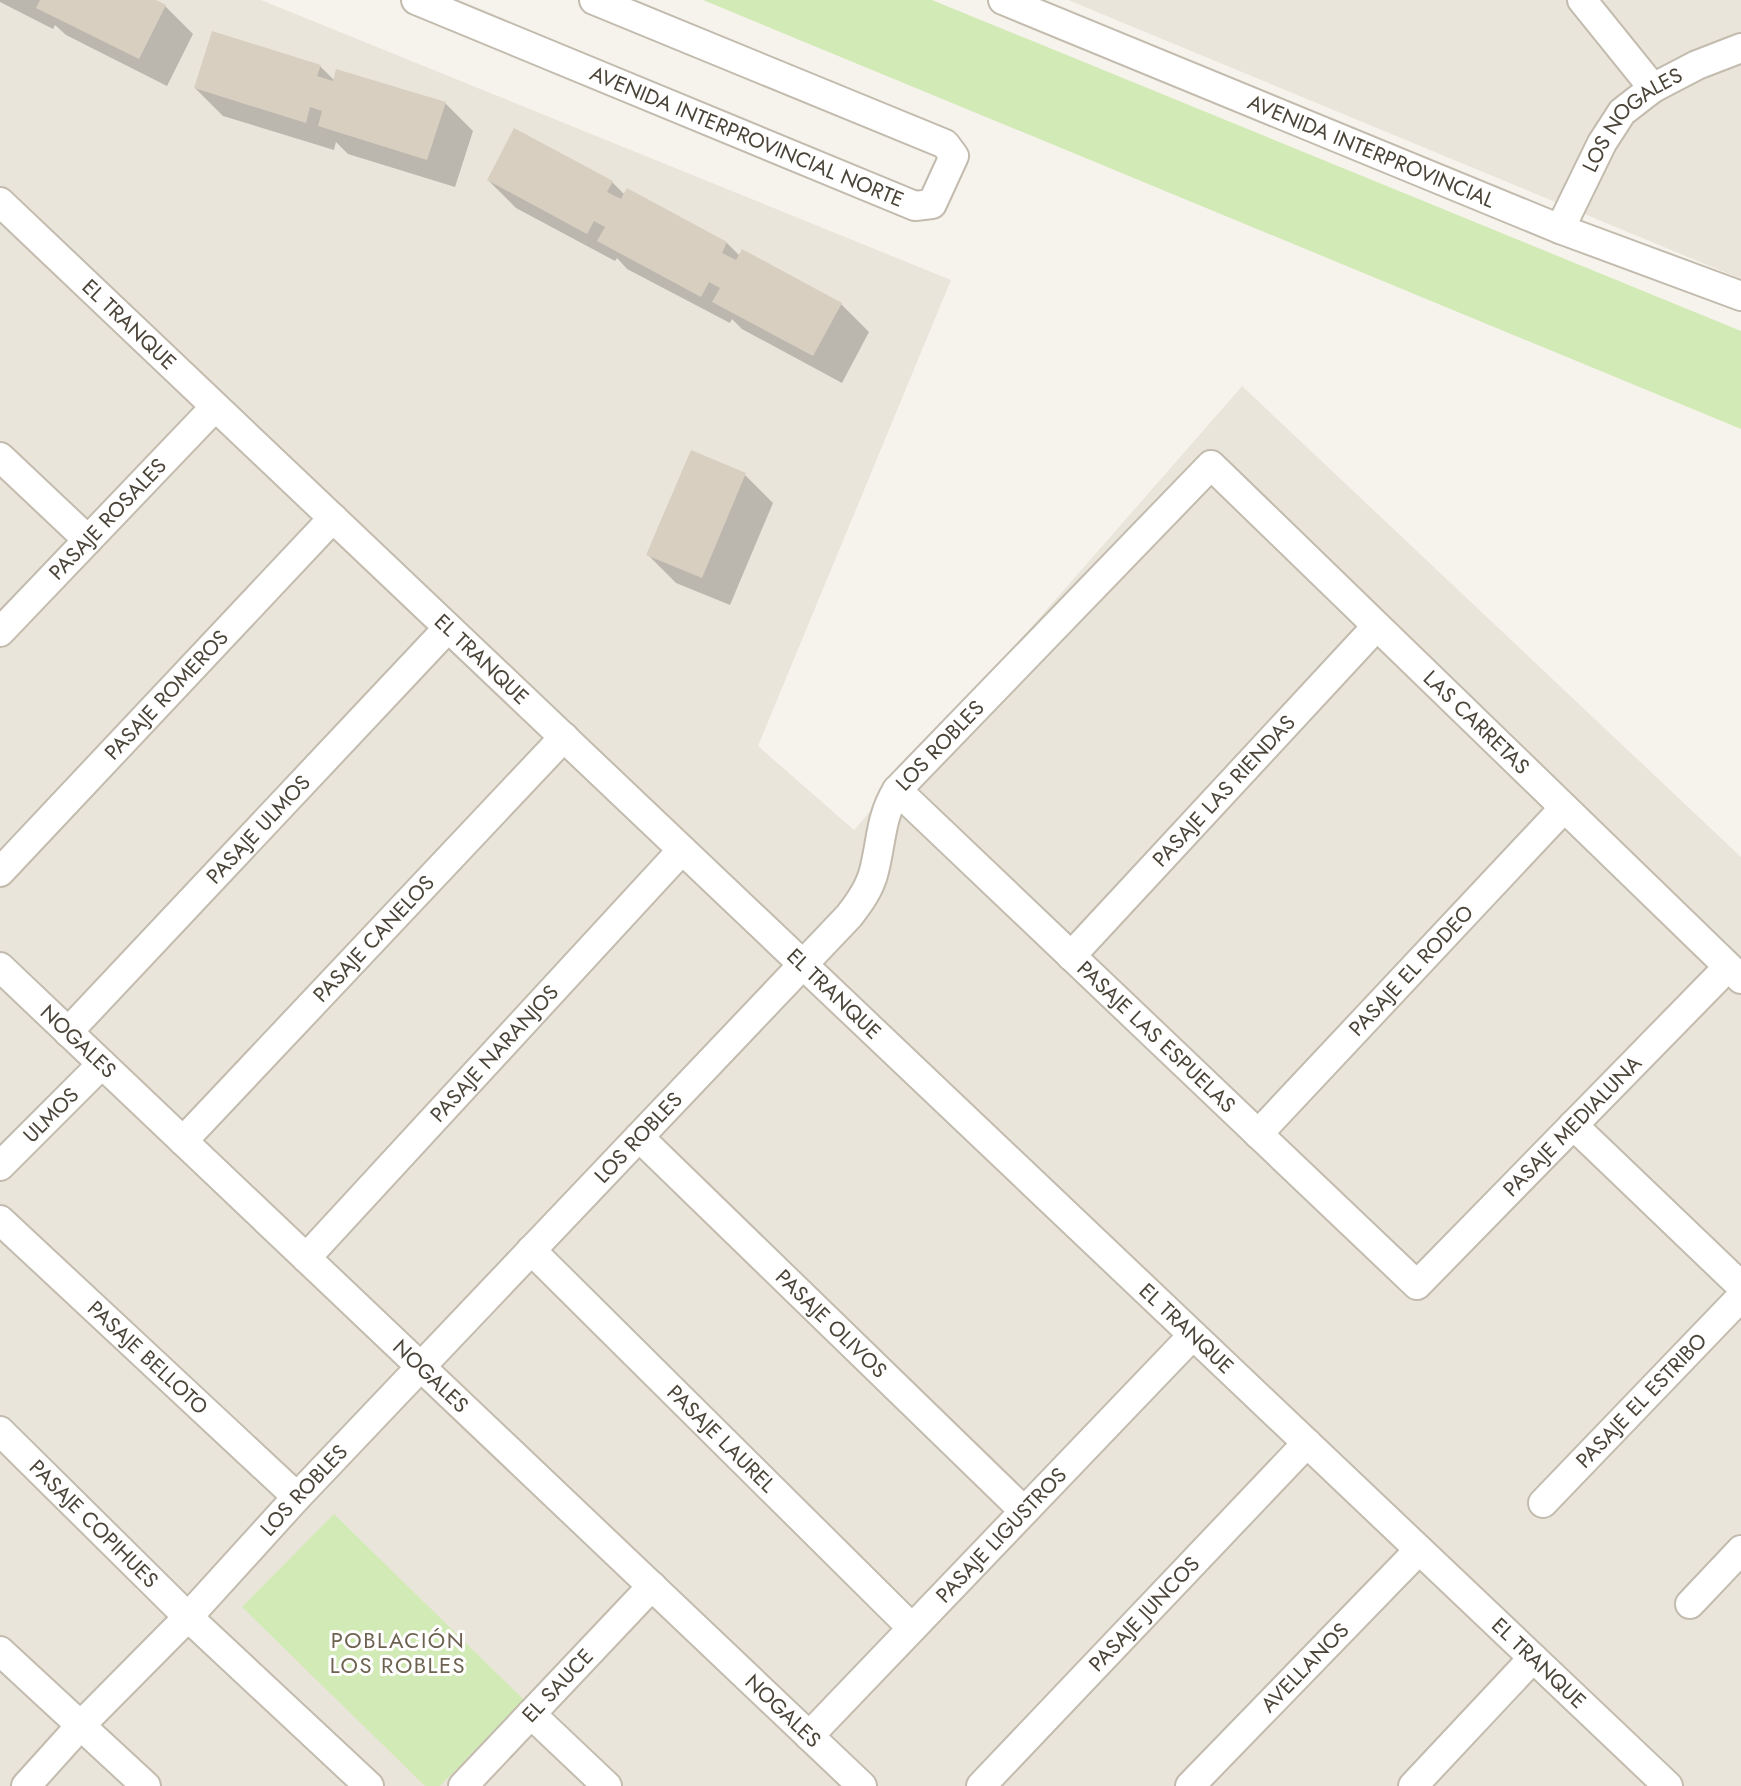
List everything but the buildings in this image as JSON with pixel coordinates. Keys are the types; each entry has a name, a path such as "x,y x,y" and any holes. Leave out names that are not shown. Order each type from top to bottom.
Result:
{"street":[{"name":"AVENIDA INTERPROVINCIAL NORTE","path":"416,0 915,206 932,204 954,156 945,144 594,0"},
{"name":"AVENIDA INTERPROVINCIAL","path":"1003,0 1560,229 1741,296"},
{"path":"1581,0 1653,88"},
{"name":"LOS NOGALES","path":"1560,229 1602,143 1622,112 1653,88 1697,65 1741,48"},
{"name":"EL TRANQUE","path":"0,202 1533,1658 1656,1782"},
{"name":"PASAJE ROSALES","path":"0,632 215,407"},
{"path":"0,457 88,540"},
{"name":"LAS CARRETAS","path":"1211,465 1735,973"},
{"name":"LOS ROBLES","path":"26,1786 81,1725 188,1617 297,1497 849,916 864,897 874,873 887,807 897,790 1211,465"},
{"name":"PASAJE ROMEROS","path":"0,872 333,518"},
{"name":"PASAJE LAS RIENDAS","path":"1071,956 1376,627"},
{"name":"PASAJE ULMOS","path":"68,1032 448,628"},
{"name":"PASAJE CANELOS","path":"183,1141 564,737"},
{"name":"PASAJE LAS ESPUELAS","path":"897,790 1417,1286"},
{"name":"PASAJE EL RODEO","path":"1258,1134 1564,808"},
{"name":"PASAJE NARANJOS","path":"306,1258 682,850"},
{"name":"NOGALES","path":"0,967 862,1786"},
{"name":"PASAJE MEDIALUNA","path":"1417,1286 1573,1125 1735,973"},
{"name":"ULMOS","path":"0,1166 102,1064"},
{"path":"1573,1125 1741,1286"},
{"name":"PASAJE OLIVOS","path":"639,1137 1024,1511"},
{"name":"PASAJE BELLOTO","path":"0,1220 297,1497"},
{"name":"PASAJE LAUREL","path":"531,1250 912,1628"},
{"name":"PASAJE EL ESTRIBO","path":"1543,1503 1741,1297"},
{"name":"PASAJE LIGUSTROS","path":"809,1736 1193,1335"},
{"name":"PASAJE COPIHUES","path":"0,1431 188,1617 369,1786"},
{"name":"PASAJE JUNCOS","path":"981,1786 1307,1443"},
{"name":"AVELLANOS","path":"1190,1786 1419,1550"},
{"path":"1690,1604 1741,1550"},
{"name":"EL SAUCE","path":"463,1786 652,1586"},
{"path":"0,1650 146,1786"},
{"path":"1413,1786 1533,1658"},
{"path":"531,1714 606,1786"}],"shaded area":[{"path":"0,0 261,0 951,280 758,746 854,830 1242,386 1741,857 1741,1786 0,1786"},
{"path":"1068,0 1741,0 1741,279"}],"green space":[{"path":"703,0 932,0 1741,331 1741,429"},
{"path":"334,1514 524,1700 440,1786 425,1786 242,1607"}],"district":[{"name":"POBLACIÓN LOS ROBLES","path":"398,1652"}]}
